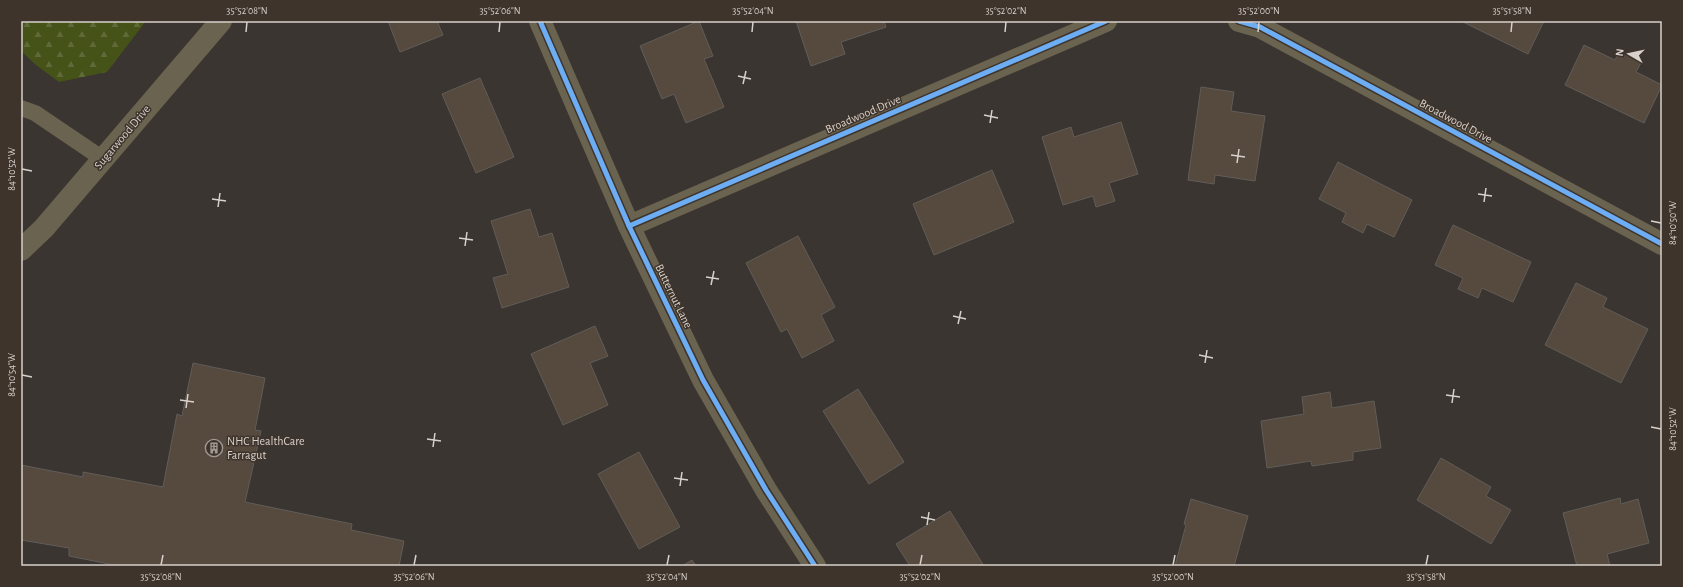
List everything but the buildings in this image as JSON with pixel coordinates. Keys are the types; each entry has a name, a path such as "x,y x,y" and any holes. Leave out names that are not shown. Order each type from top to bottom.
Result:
{"street":[{"name":"Sugarwood Drive","path":"21,250 44,228 221,21"},
{"name":"Butternut Lane","path":"540,21 629,226 703,380 766,490 815,566"},
{"name":"Broadwood Drive","path":"629,226 1106,21"},
{"name":"Broadwood Drive","path":"1239,21 1260,27 1662,244"}],"lane":[{"path":"21,108 36,112 103,159"}],"green space":[{"path":"21,21 146,21 107,72 59,82 36,65 21,51"}],"cycle path":[{"path":"540,21 629,226 703,380 766,490 815,566"},
{"path":"629,226 1106,21"},
{"path":"1239,21 1260,27 1662,244"}],"place":[{"name":"NHC HealthCare Farragut","path":"214,448"}]}
